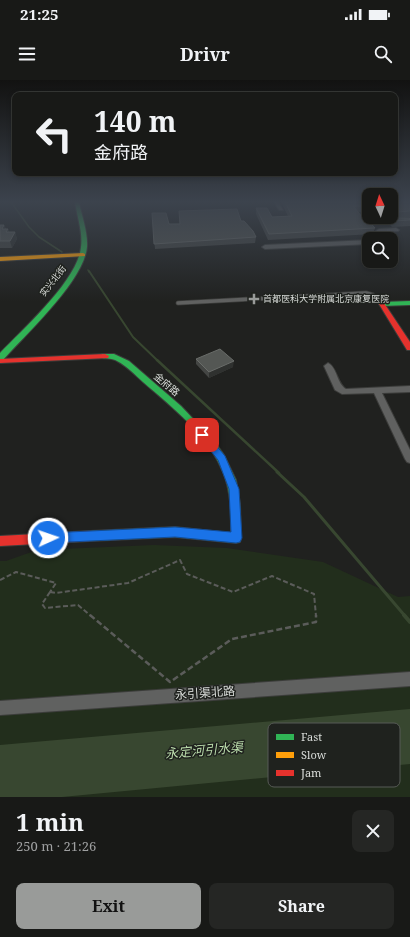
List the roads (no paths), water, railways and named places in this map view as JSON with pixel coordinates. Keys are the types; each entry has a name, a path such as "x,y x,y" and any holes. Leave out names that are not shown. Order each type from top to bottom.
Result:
{"main road":[{"name":"实兴北街","path":"0,348 62,282 79,258 78,235"},
{"name":"实兴北街","path":"0,359 67,282 79,258 84,235"},
{"path":"0,259 79,258"},
{"path":"0,263 79,258"},
{"path":"410,302 382,304 410,348"},
{"name":"金府路","path":"0,359 100,355 115,357 125,363 183,411 222,458 234,489 236,538 175,532 0,541"}],"street":[{"path":"265,247 362,242"},
{"path":"328,366 338,388 341,390 351,392 410,389"},
{"path":"377,390 410,459"},
{"name":"永引渠北路","path":"0,708 410,679"}],"lane":[{"path":"178,303 366,293 373,295 382,304"}],"water":[{"name":"永定河引水渠","path":"410,709 410,764 400,765 400,723 268,723 268,777 62,797 0,797 0,745"}],"waterway":[{"path":"37,235 62,252"},
{"path":"89,271 133,337 158,361"},
{"path":"157,360 279,473"},
{"path":"277,472 304,497 405,616"},
{"path":"404,615 410,622"}],"place":[{"name":"首都医科大学附属北京康复医院","path":"254,299"}]}
